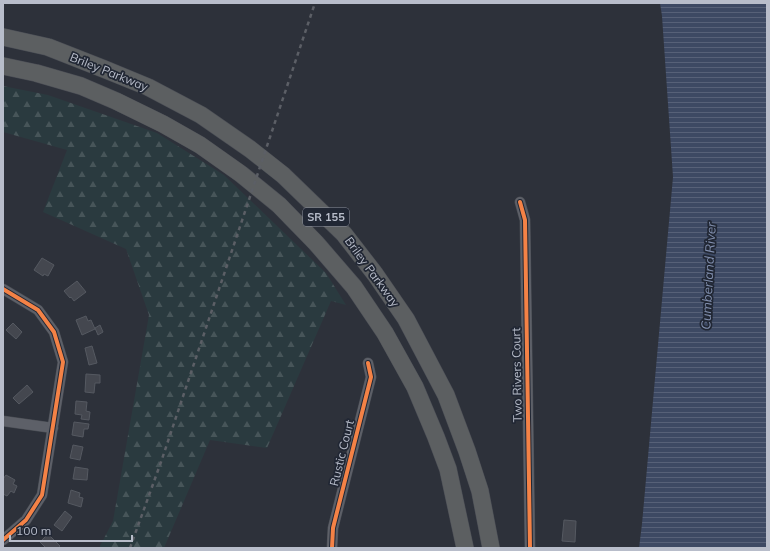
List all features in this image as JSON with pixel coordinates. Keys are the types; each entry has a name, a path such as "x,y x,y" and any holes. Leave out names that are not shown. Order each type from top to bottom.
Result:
{"highway":[{"name":"Briley Parkway","path":"3,37 48,47 104,69 148,87 201,115 250,148 283,175 344,234 375,274 406,319 446,395 468,451 480,491 492,548"},
{"name":"Briley Parkway","path":"3,66 36,73 81,86 163,124 200,145 241,174 279,205 316,243 354,287 386,333 415,387 448,469 465,548"}],"street":[{"name":"Two Rivers Court","path":"520,202 525,220 530,548"},
{"path":"3,290 38,310 54,332 63,362 42,495 26,520 3,540"},
{"name":"Rustic Court","path":"332,548 333,528 371,377 368,363"},
{"path":"3,421 53,428"}],"green space":[{"path":"3,86 48,95 157,133 224,175 326,273 346,305 331,301 267,448 210,440 164,548 99,548 113,521 149,315 126,249 43,212 67,150 3,132"}],"water":[{"name":"Cumberland River","path":"660,3 767,3 767,548 639,548 673,177"}],"building":[{"path":"42,258 54,265 48,276 44,274 43,276 34,270"},
{"path":"77,281 86,292 74,301 64,291"},
{"path":"86,316 88,321 91,320 95,329 82,335 76,320"},
{"path":"13,323 22,332 16,339 6,330"},
{"path":"100,325 103,332 98,335 95,328"},
{"path":"92,346 97,363 89,365 85,348"},
{"path":"86,374 100,375 100,383 95,383 94,393 85,392"},
{"path":"27,385 33,392 19,404 13,398"},
{"path":"76,401 87,402 86,411 90,412 89,420 81,419 82,415 75,414"},
{"path":"74,422 89,424 88,429 84,429 83,437 72,435"},
{"path":"73,445 83,447 80,460 70,458"},
{"path":"75,467 88,469 87,480 73,479"},
{"path":"6,475 15,480 13,484 17,486 14,493 11,491 7,496 3,494 3,479"},
{"path":"71,490 80,493 79,497 83,498 81,507 68,503"},
{"path":"65,511 72,517 62,531 54,525"},
{"path":"564,520 576,521 575,542 562,541"},
{"path":"48,534 60,546 58,548 46,548 40,542"}],"railway":[{"path":"130,548 161,462 315,3"}],"cycle path":[{"path":"520,202 525,220 530,548"},
{"path":"3,289 38,310 54,332 63,362 42,495 26,520 3,540"},
{"path":"332,548 333,528 371,377 368,363"}]}
